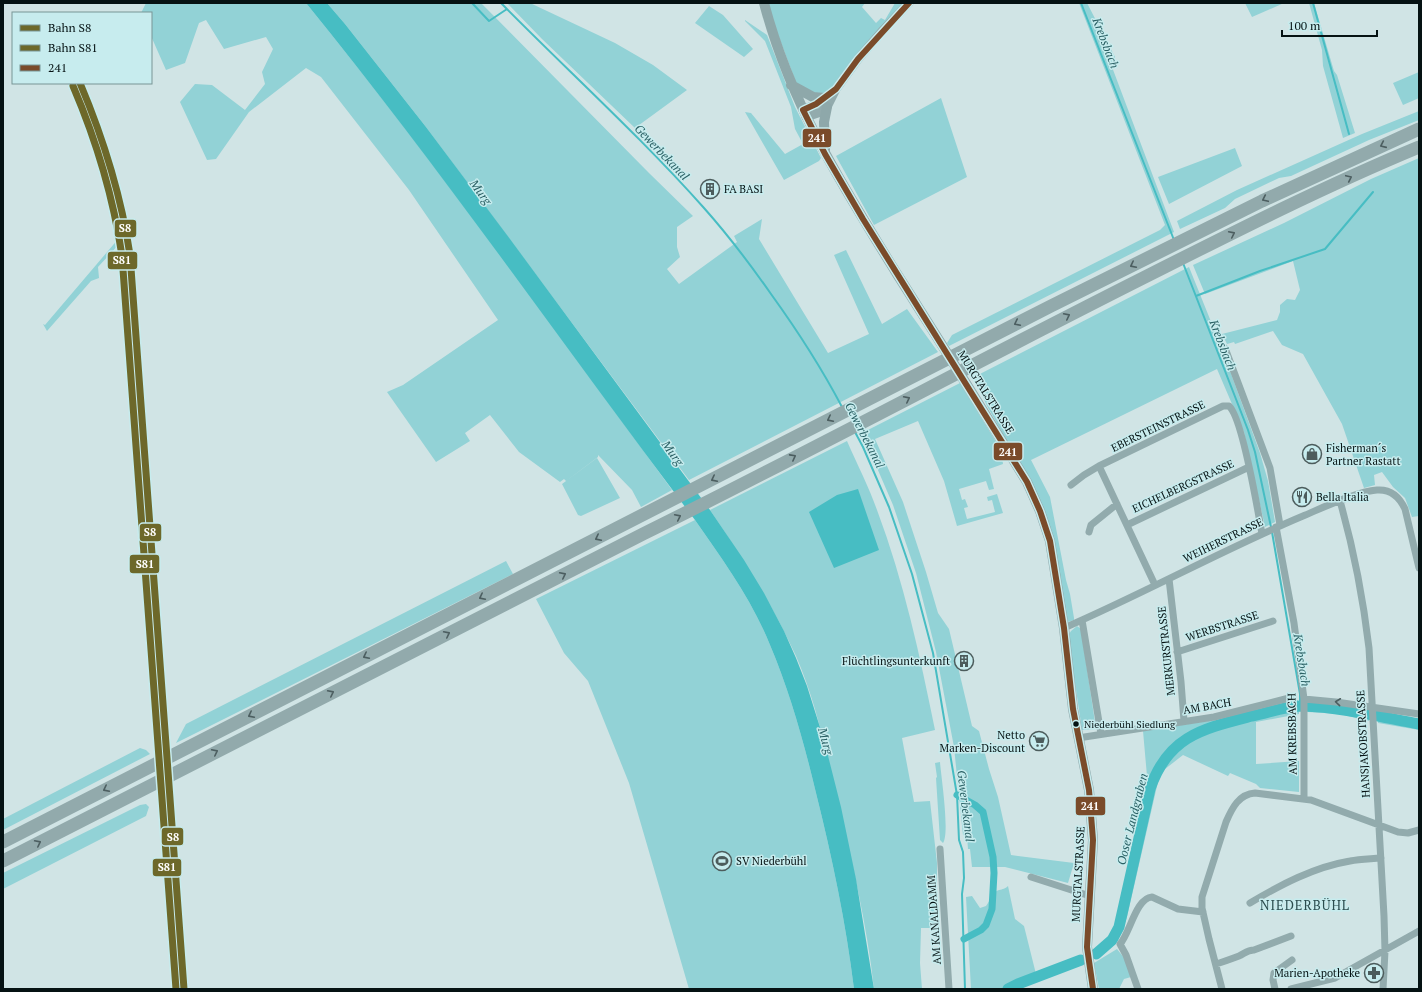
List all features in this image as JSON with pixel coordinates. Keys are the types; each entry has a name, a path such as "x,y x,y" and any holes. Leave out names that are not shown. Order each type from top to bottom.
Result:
{"highway":[{"path":"3,842 1168,247 1262,201 1419,129"},
{"path":"3,861 1175,262 1298,202 1419,147"}],"main road":[{"name":"MURGTALSTRASSE","path":"764,3 771,31 791,85 825,154 1027,482 1040,511 1050,541 1064,628 1073,709 1089,790 1092,820 1092,862 1086,947 1093,989"},
{"path":"791,85 825,102 825,154"}],"street":[{"path":"804,114 820,112 825,102 858,59 909,3"},
{"name":"AM KREBSBACH","path":"1225,348 1270,468 1273,529 1283,559 1294,623 1304,702 1304,799"},
{"name":"EICHELBERGSTRASSE","path":"1226,406 1231,408 1240,430 1249,467 1273,529"},
{"name":"EBERSTEINSTRASSE","path":"1071,485 1099,466 1226,406"},
{"path":"1099,466 1155,585"},
{"name":"EICHELBERGSTRASSE","path":"1127,525 1249,467"},
{"name":"WEIHERSTRASSE","path":"1064,628 1273,529 1365,492 1377,490 1389,492 1402,501 1406,509 1417,554"},
{"name":"HANSJAKOBSTRASSE","path":"1340,501 1357,568 1369,648 1385,951 1383,989"},
{"path":"1089,532 1091,525 1117,504"},
{"path":"1417,554 1419,568"},
{"name":"MERKURSTRASSE","path":"1169,579 1184,721"},
{"path":"1078,738 1101,734 1082,620"},
{"name":"WERBSTRASSE","path":"1177,652 1273,621"},
{"name":"AM BACH","path":"1101,734 1234,712 1293,697"},
{"path":"1304,702 1336,702 1419,714"},
{"path":"1222,989 1203,912 1202,902 1203,893 1226,822 1238,801 1242,797 1249,793 1255,792 1304,799 1327,805 1398,832 1408,833 1419,830"},
{"name":"AM KANALDAMM","path":"940,848 949,989"},
{"path":"1250,903 1276,888 1320,870 1349,861 1381,858"},
{"path":"1031,877 1090,896"},
{"path":"1138,989 1126,955 1120,944 1144,899 1152,897 1178,909 1203,912"},
{"path":"1291,989 1335,978 1419,931"},
{"path":"1216,964 1241,956 1251,950 1291,936"},
{"path":"1275,989 1273,980 1274,973 1292,960"}],"shaded area":[{"path":"146,3 306,3 354,62 446,183 672,490 641,507 632,490 598,455 598,457 566,481 564,479 560,482 519,452 490,415 465,433 470,441 436,462 387,392 403,385 498,320 409,190 321,77 306,68 249,112 216,159 207,160 180,102 195,84 212,85 245,110 265,84 262,72 273,49 266,37 224,49 206,20 199,23 185,63 166,70 152,38 152,12 142,12"},
{"path":"306,3 327,3 426,127 710,510 744,560 764,593 796,658 807,686 824,740 841,807 856,879 874,989 854,989 843,915 833,866 801,737 790,699 777,663 763,628 746,596 695,520 455,195"},
{"path":"327,3 481,3 693,216 677,227 677,247 680,257 667,269 679,284 737,242 734,236 762,219 759,239 828,353 869,334 834,255 846,250 882,324 907,309 938,352 689,480 426,127"},
{"path":"507,3 530,3 615,43 653,65 687,90 635,128 542,39"},
{"path":"766,3 865,3 862,7 876,23 881,18 885,20 895,3 902,3 902,5 838,81 828,91 821,94 811,93 797,85"},
{"path":"1079,3 1087,3 1115,57 1112,67 1174,232 949,346 947,343 952,335 1160,230 1165,225"},
{"path":"1245,3 1284,3 1252,17"},
{"path":"1309,3 1314,3 1334,71 1337,75 1355,133 1343,138 1323,66 1322,50"},
{"path":"709,6 723,15 753,49 744,57 695,23"},
{"path":"745,20 767,35 795,107 821,158 819,161 784,180 745,112 751,113 785,154 803,144 795,129 791,107 765,41"},
{"path":"1419,72 1419,98 1403,105 1393,83"},
{"path":"71,84 78,84 108,161 122,221 124,242 121,242 98,267 99,278 91,281 47,331 43,324 45,325 119,238 110,186 90,127"},
{"path":"941,98 967,177 874,225 836,156"},
{"path":"1419,111 1419,120 1369,140 1291,176 1279,178 1235,199 1225,208 1180,229 1177,221 1237,190 1362,134"},
{"path":"1235,148 1242,166 1169,204 1158,177"},
{"path":"1419,158 1419,516 1412,517 1405,498 1393,487 1382,472 1374,475 1375,485 1364,488 1342,424 1303,354 1282,345 1273,331 1235,344 1234,342 1227,344 1222,334 1277,320 1280,312 1280,305 1287,299 1295,300 1300,290 1293,261 1205,294 1193,265 1284,223 1371,179"},
{"path":"1189,267 1222,349 1260,453 1268,481 1275,522 1265,527 1244,432 1217,369 1031,460 1050,497 1074,618 1074,620 1068,622 1060,582 1021,465 987,406 974,377"},
{"path":"960,383 1001,450 1003,464 989,469 994,489 989,490 986,481 959,489 962,500 965,499 968,507 964,508 967,519 995,512 992,500 988,501 987,497 997,494 1003,513 957,526 944,481 918,421 875,439 903,502 938,613 949,629 972,726 979,731 998,797 1011,855 1074,863 1068,883 1005,867 972,867 967,836 963,835 954,747 936,652 916,573 893,505 862,433"},
{"path":"847,441 867,484 887,537 917,647 935,730 902,738 914,802 930,801 937,863 937,928 921,928 920,963 922,989 874,989 863,917 853,869 815,709 803,673 787,637 767,599 710,510"},
{"path":"597,458 620,498 581,516 578,515 562,484"},
{"path":"858,489 879,550 834,568 809,512 837,495"},
{"path":"146,516 161,709 155,708 153,704 152,620 145,531 141,518"},
{"path":"695,520 746,596 755,612 770,645 790,699 807,755 833,866 843,915 854,989 689,989 629,783 588,681 564,653 536,599"},
{"path":"506,561 513,574 176,743 186,724"},
{"path":"1077,626 1081,629 1096,729 1082,730 1068,636"},
{"path":"1298,700 1298,703 1295,705 1222,721 1202,727 1183,736 1170,747 1156,766 1149,781 1142,812 1140,812 1147,776 1143,731 1214,720"},
{"path":"1308,703 1368,708 1369,721 1340,714 1308,712"},
{"path":"1299,708 1299,714 1256,722 1256,764 1299,761 1299,792 1260,788 1256,784 1230,773 1228,776 1183,755 1160,773 1127,917 1118,941 1115,943 1124,917 1153,789 1164,761 1176,749 1191,739 1208,731 1245,719"},
{"path":"1377,711 1419,719 1419,730 1378,723"},
{"path":"140,748 146,750 150,754 3,830 3,819"},
{"path":"940,762 946,828 943,843 940,840 935,763"},
{"path":"146,804 149,807 146,816 3,889 3,873 140,805"},
{"path":"1008,886 1015,919 1024,926 1036,974 1019,980 1003,989 971,989 966,897 972,896 980,908 986,906 991,897 997,891"},
{"path":"1117,949 1125,959 1131,977 1124,979 1119,989 1099,989 1094,963"}],"waterway":[{"path":"472,3 489,21 507,9"},
{"name":"Gewerbekanal","path":"501,3 655,155 713,218 747,261 790,321 817,363 842,407"},
{"name":"Krebsbach","path":"1081,3 1174,240"},
{"path":"1313,3 1349,134"},
{"path":"1196,296 1260,271 1325,249 1373,192"},
{"name":"Krebsbach","path":"1183,263 1248,430 1255,452 1271,527"},
{"name":"Gewerbekanal","path":"855,432 889,507 912,574 933,653 957,795 959,840 963,852 964,878 962,894 965,989"},
{"name":"Krebsbach","path":"1272,532 1300,694 1300,706"},
{"name":"Ooser Landgraben","path":"1096,954 1112,940 1119,927 1150,789 1166,757 1177,746 1202,731 1218,725 1296,706 1346,710 1419,724"},
{"path":"957,795 975,805 983,812 993,857 994,873 992,909 986,925 981,930 964,939"},
{"name":"Ooser Landgraben","path":"1008,989 1081,960"}],"rail line":[{"name":"S8","path":"80,84 97,125 111,168 122,210 130,255 184,989"},
{"name":"S81","path":"73,86 97,148 109,190 122,256 176,989"}],"transit line":[{"name":"241","path":"909,3 858,59 836,89 816,104 803,110 825,154 863,219 1027,482 1040,511 1050,541 1064,628 1073,709 1089,790 1093,840 1087,947 1093,989"}],"place":[{"name":"FA BASI","path":"710,189"},
{"name":"Fisherman´s Partner Rastatt","path":"1312,454"},
{"name":"Bella Italia","path":"1302,497"},
{"name":"Flüchtlingsunterkunft","path":"964,661"},
{"name":"Niederbühl Siedlung","path":"1076,724"},
{"name":"Netto Marken-Discount","path":"1039,741"},
{"name":"SV Niederbühl","path":"722,861"},
{"name":"Marien-Apotheke","path":"1374,973"}],"district":[{"name":"NIEDERBÜHL","path":"1305,905"}],"water label":[{"name":"Murg","path":"481,192"},
{"name":"Murg","path":"673,453"},
{"name":"Murg","path":"826,741"}]}
